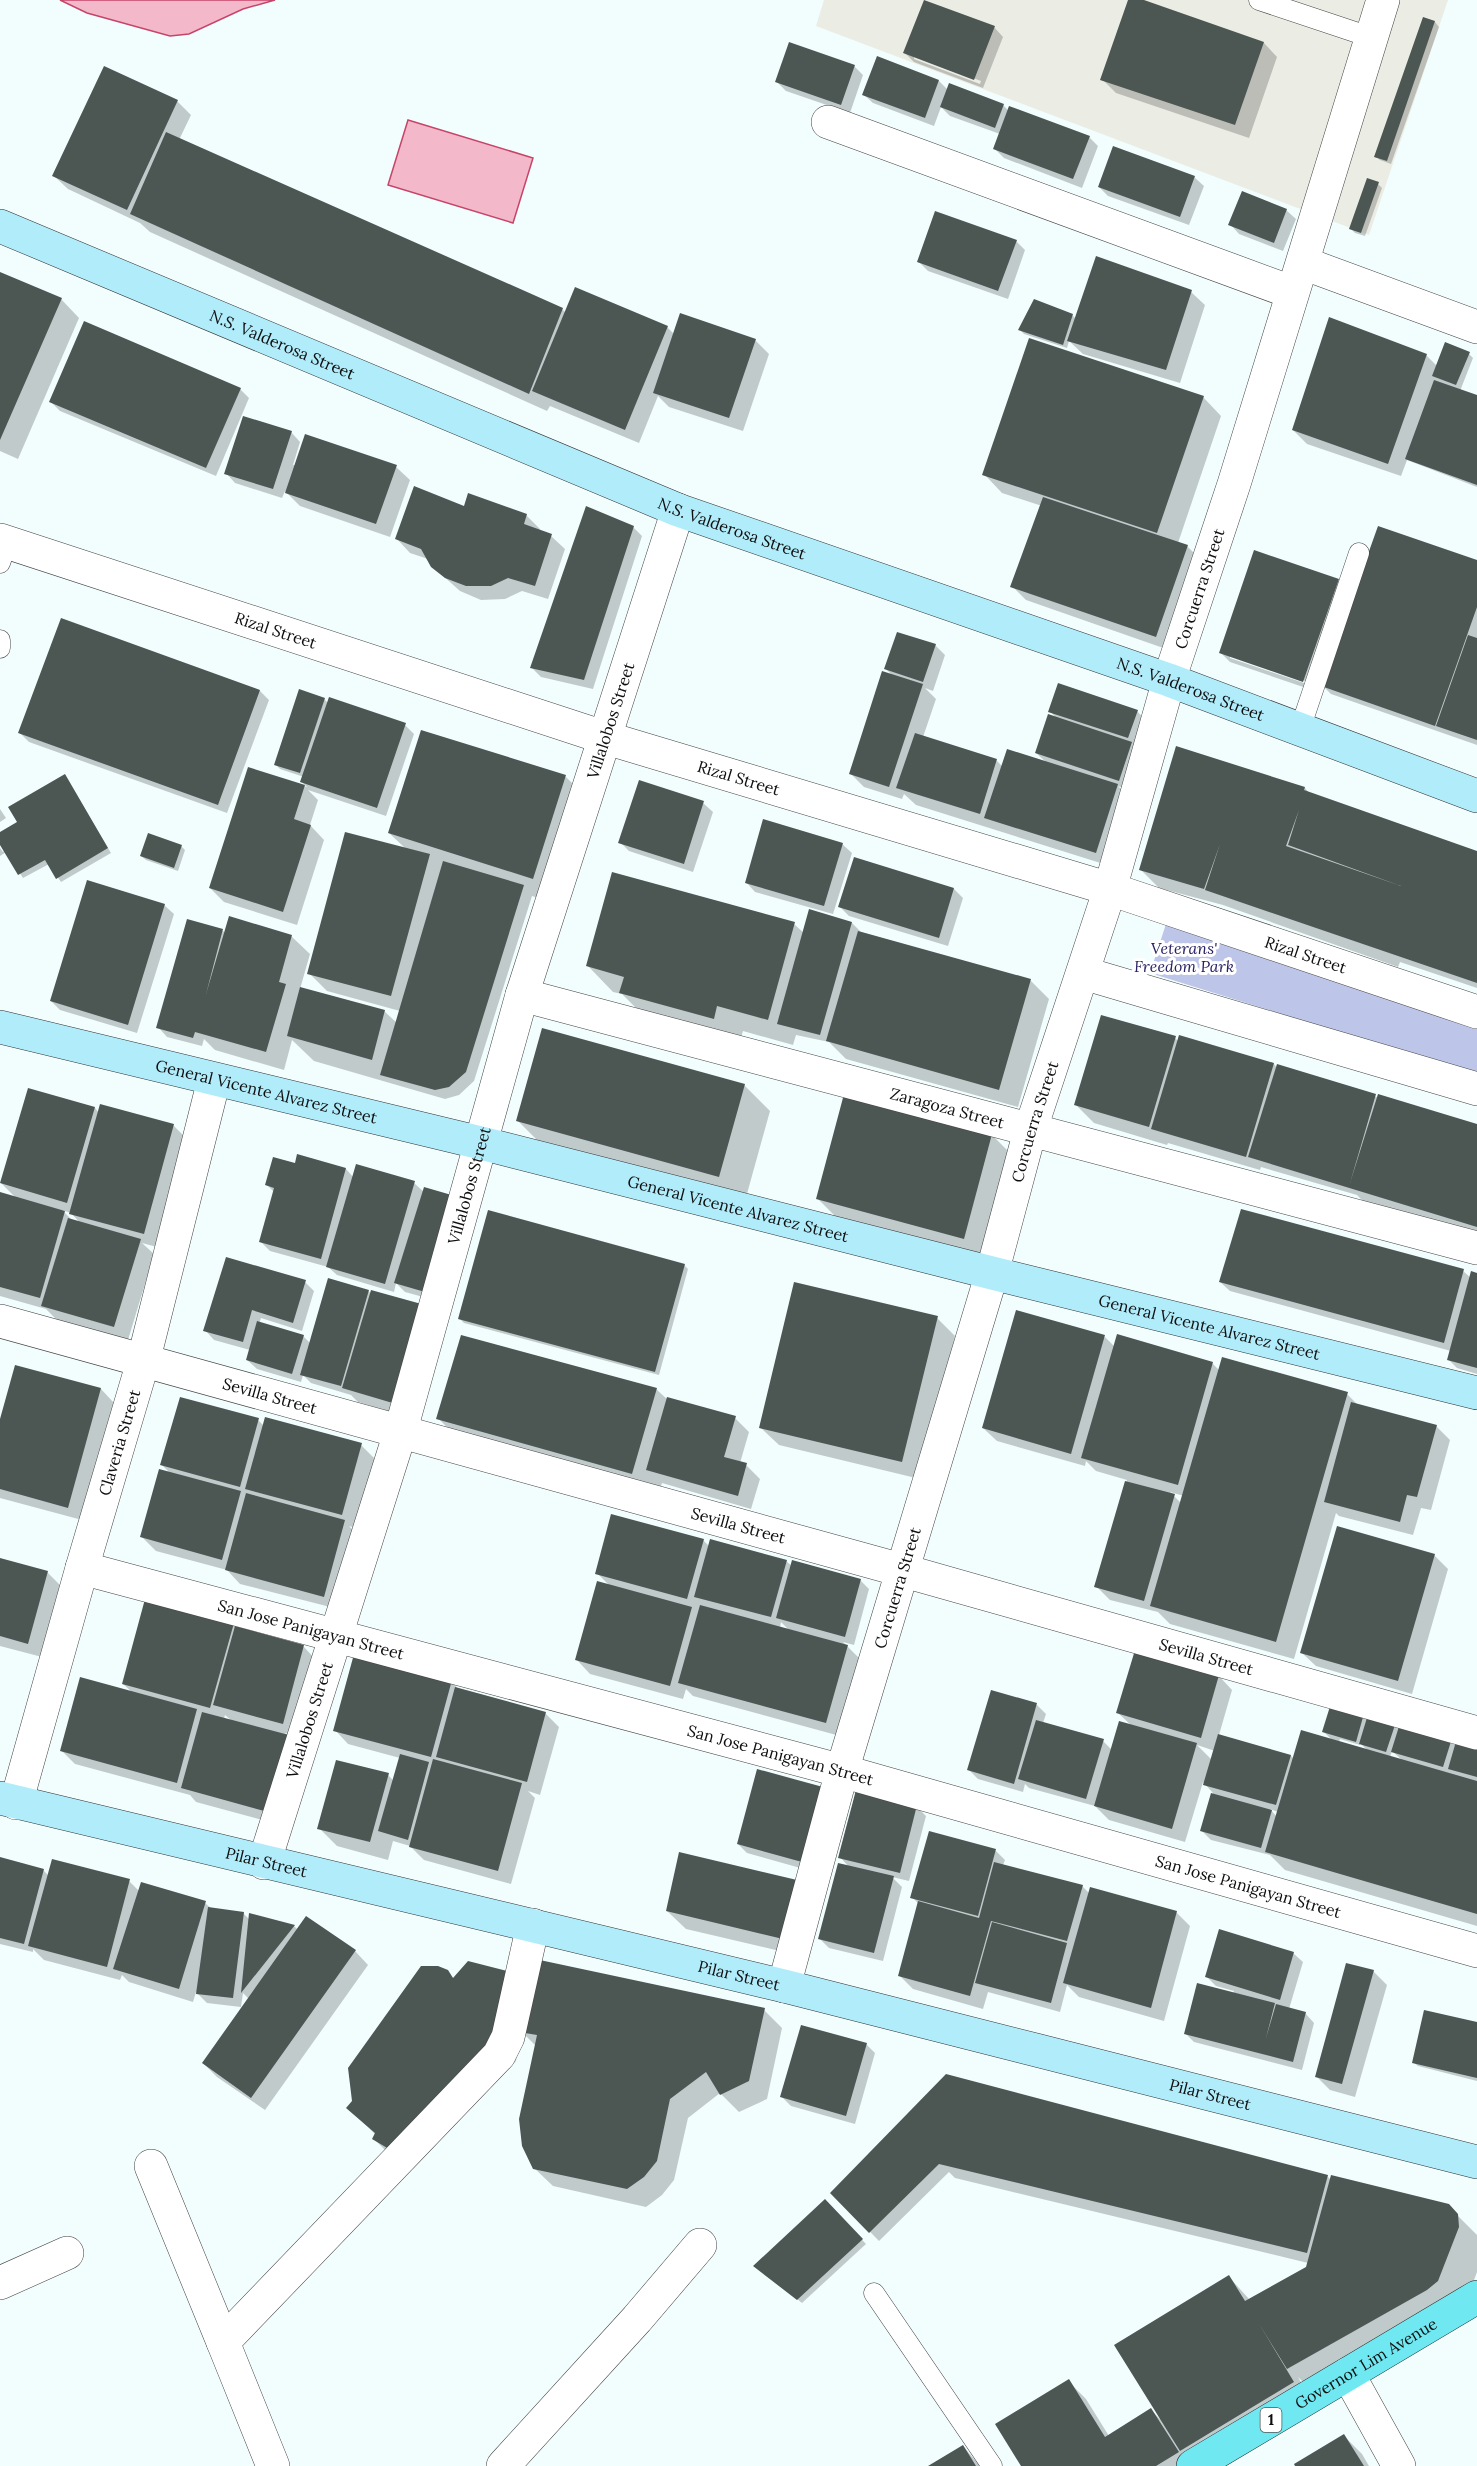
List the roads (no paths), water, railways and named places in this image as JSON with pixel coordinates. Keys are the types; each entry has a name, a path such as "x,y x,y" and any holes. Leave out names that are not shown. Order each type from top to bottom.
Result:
{"main road":[{"name":"Governor Lim Avenue","path":"1193,2466 1477,2297"}],"street":[{"name":"Corcuerra Street","path":"784,1986 842,1772 992,1273 1030,1131 1110,889 1169,680 1234,484 1383,0"},
{"path":"828,122 1297,277 1477,327"},
{"name":"N.S. Valderosa Street","path":"0,226 678,510 1169,680 1477,796"},
{"name":"Villalobos Street","path":"264,1863 400,1433 522,995 603,737 678,510"},
{"name":"Rizal Street","path":"2,549 603,737 1110,889 1477,1012"},
{"path":"1083,972 1477,1089"},
{"name":"Zaragoza Street","path":"522,995 1477,1248"},
{"name":"General Vicente Alvarez Street","path":"0,1027 481,1143 1477,1393"},
{"name":"Claveria Street","path":"8,1801 82,1568 143,1362 214,1080"},
{"name":"Sevilla Street","path":"0,1321 901,1570 1477,1733"},
{"name":"San Jose Panigayan Street","path":"82,1568 842,1772 1477,1951"},
{"name":"Pilar Street","path":"8,1801 264,1863 534,1924 1477,2162"},
{"path":"223,2342 499,2055 508,2037 534,1924"},
{"path":"151,2166 273,2466"},
{"path":"518,2460 700,2245"},
{"path":"0,2283 67,2253"},
{"path":"1348,2374 1399,2466"}],"lane":[{"path":"1259,0 1370,37"},
{"path":"1300,729 1359,553"},
{"path":"0,640 0,648"},
{"path":"874,2293 992,2466"}],"park label":[{"name":"Veterans' Freedom Park","path":"1184,957"}]}
